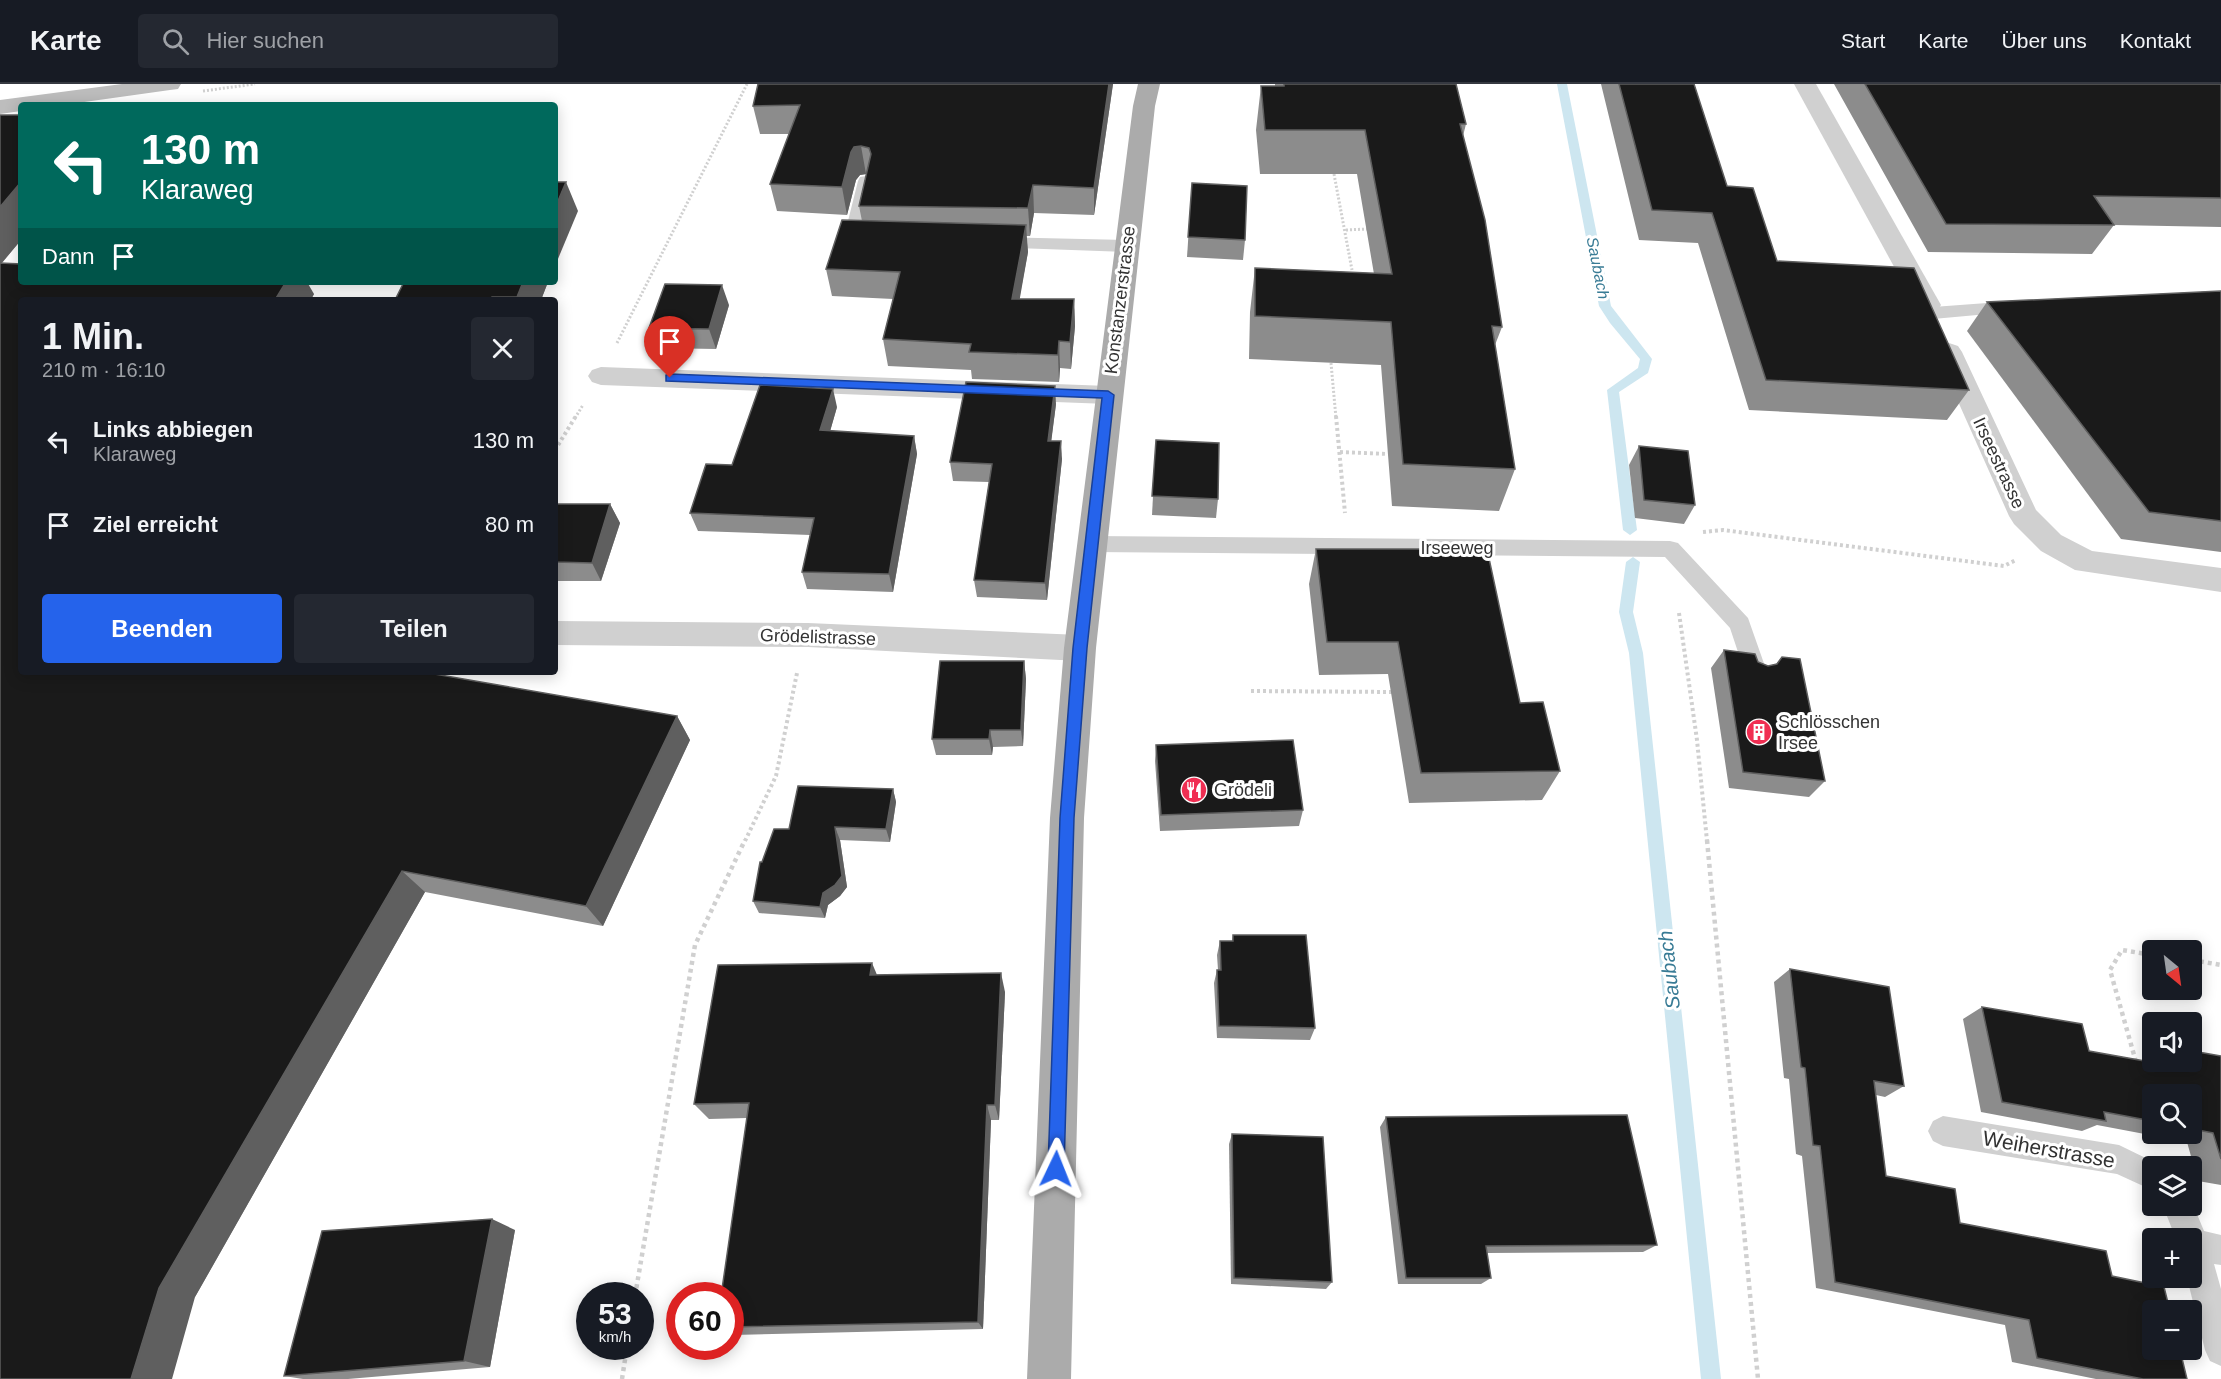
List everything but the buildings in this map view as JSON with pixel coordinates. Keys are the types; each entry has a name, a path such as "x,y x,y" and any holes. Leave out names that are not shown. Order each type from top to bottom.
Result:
{"main road":[{"path":"37,102 170,84"},
{"name":"Konstanzerstrasse","path":"1049,1379 1067,818 1080,648 1143,106 1149,84"},
{"path":"0,107 18,105"}],"street":[{"name":"Irseestrasse","path":"1805,84 1933,313 1973,408 2024,516 2051,543 2086,562 2221,580"},
{"path":"601,376 1108,395"},
{"name":"Grödelistrasse","path":"558,633 808,635 1080,648"}],"lane":[{"path":"866,180 852,242 875,242"},
{"path":"980,243 1127,246"},
{"path":"1933,313 2036,306"},
{"name":"Irseeweg","path":"1092,544 1670,549"},
{"path":"1670,549 1740,624 1755,672"},
{"name":"Weiherstrasse","path":"1943,1131 2119,1160 2142,1170"},
{"path":"2185,1216 2208,1247 2221,1350"}],"path":[{"path":"558,445 601,376 747,84"},
{"path":"1334,174 1352,270"},
{"path":"1346,230 1367,229"},
{"path":"1331,363 1347,547"},
{"path":"1340,452 1388,454"},
{"path":"1758,1379 1698,740 1670,549 1677,535 1723,530 2004,566 2051,543"},
{"path":"638,1282 695,945 776,776 801,653 808,635"},
{"path":"1251,691 1394,692"},
{"path":"2138,1069 2110,970 2122,950 2142,953"},
{"path":"2202,962 2221,965"},
{"path":"622,1379 625,1360"}],"waterway":[{"name":"Saubach","path":"1562,84 1605,306 1646,359 1644,370 1613,390 1630,530"},
{"name":"Saubach","path":"1633,562 1626,612 1636,653 1711,1379"}],"place":[{"name":"Schlösschen Irsee","path":"1759,732"},
{"name":"Grödeli","path":"1194,790"}],"route":[{"path":"670,378 1108,395 1080,648 1067,818 1056,1169"}]}
